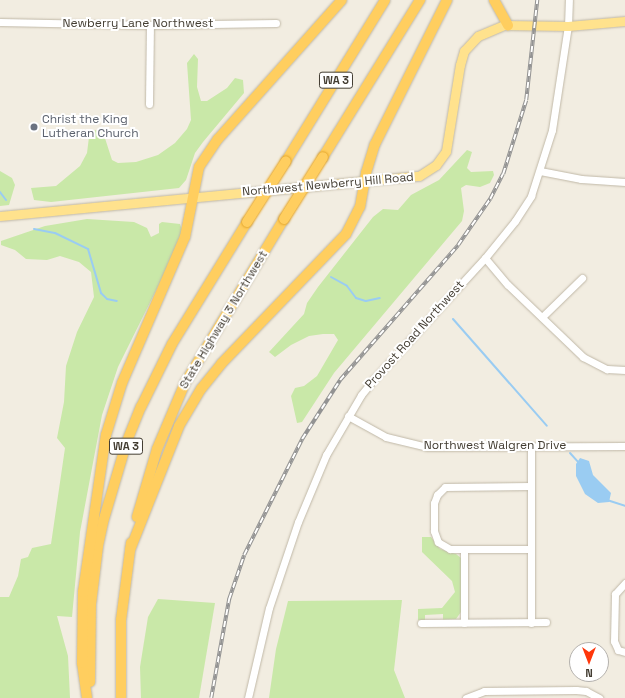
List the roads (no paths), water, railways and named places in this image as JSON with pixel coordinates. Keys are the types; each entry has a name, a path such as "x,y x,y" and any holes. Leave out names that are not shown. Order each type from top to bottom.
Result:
{"highway":[{"path":"87,698 82,663 83,592 106,435 122,383 186,237 192,198 199,167 208,152 342,0"},
{"name":"WA 3","path":"90,698 90,628 95,570 103,522 118,470 141,407 163,360 385,0"},
{"name":"State Highway 3 Northwest","path":"121,698 121,620 130,550 150,471 177,399 202,352 420,0"},
{"path":"130,550 179,426 193,402 221,364 346,234 360,207 364,183 375,144 447,0"},
{"path":"494,0 508,25"}],"main road":[{"name":"Northwest Newberry Hill Road","path":"0,216 364,183 419,176 440,161 449,142 464,51 482,33 508,25 568,26 625,21"}],"street":[{"name":"Provost Road Northwest","path":"248,698 269,608 298,522 326,455 348,416 386,365 485,258 515,221 530,196 540,171 552,130 568,26 569,0"},
{"name":"Newberry Lane Northwest","path":"0,22 150,25 276,23"},
{"path":"149,104 150,25"},
{"path":"540,171 582,180 625,182"},
{"path":"485,258 508,285 583,357 607,369 625,370"},
{"path":"542,317 582,278"},
{"name":"Northwest Walgren Drive","path":"348,416 386,437 416,446 625,446"},
{"path":"531,446 531,623"},
{"path":"531,486 453,486 442,489 434,504 435,538 445,548 464,550 531,550"},
{"path":"464,550 464,623"},
{"path":"625,583 615,594 614,641 618,650 625,652"},
{"path":"421,624 546,622"},
{"path":"466,698 484,691 576,690 586,691 599,698"}],"water":[{"path":"580,458 589,461 593,475 611,493 609,502 598,503 585,494 576,476 576,464"}],"waterway":[{"path":"0,192 6,200"},
{"path":"34,229 55,233 88,249 101,293 107,299 117,301"},
{"path":"331,277 347,286 356,298 366,301 380,298"},
{"path":"453,319 547,426"},
{"path":"570,453 578,462"},
{"path":"607,500 625,506"}],"railway":[{"path":"211,698 229,599 244,555 302,439 340,380 458,245 490,199 503,174 526,100 537,0"}],"place":[{"name":"Christ the King Lutheran Church","path":"34,127"}]}
